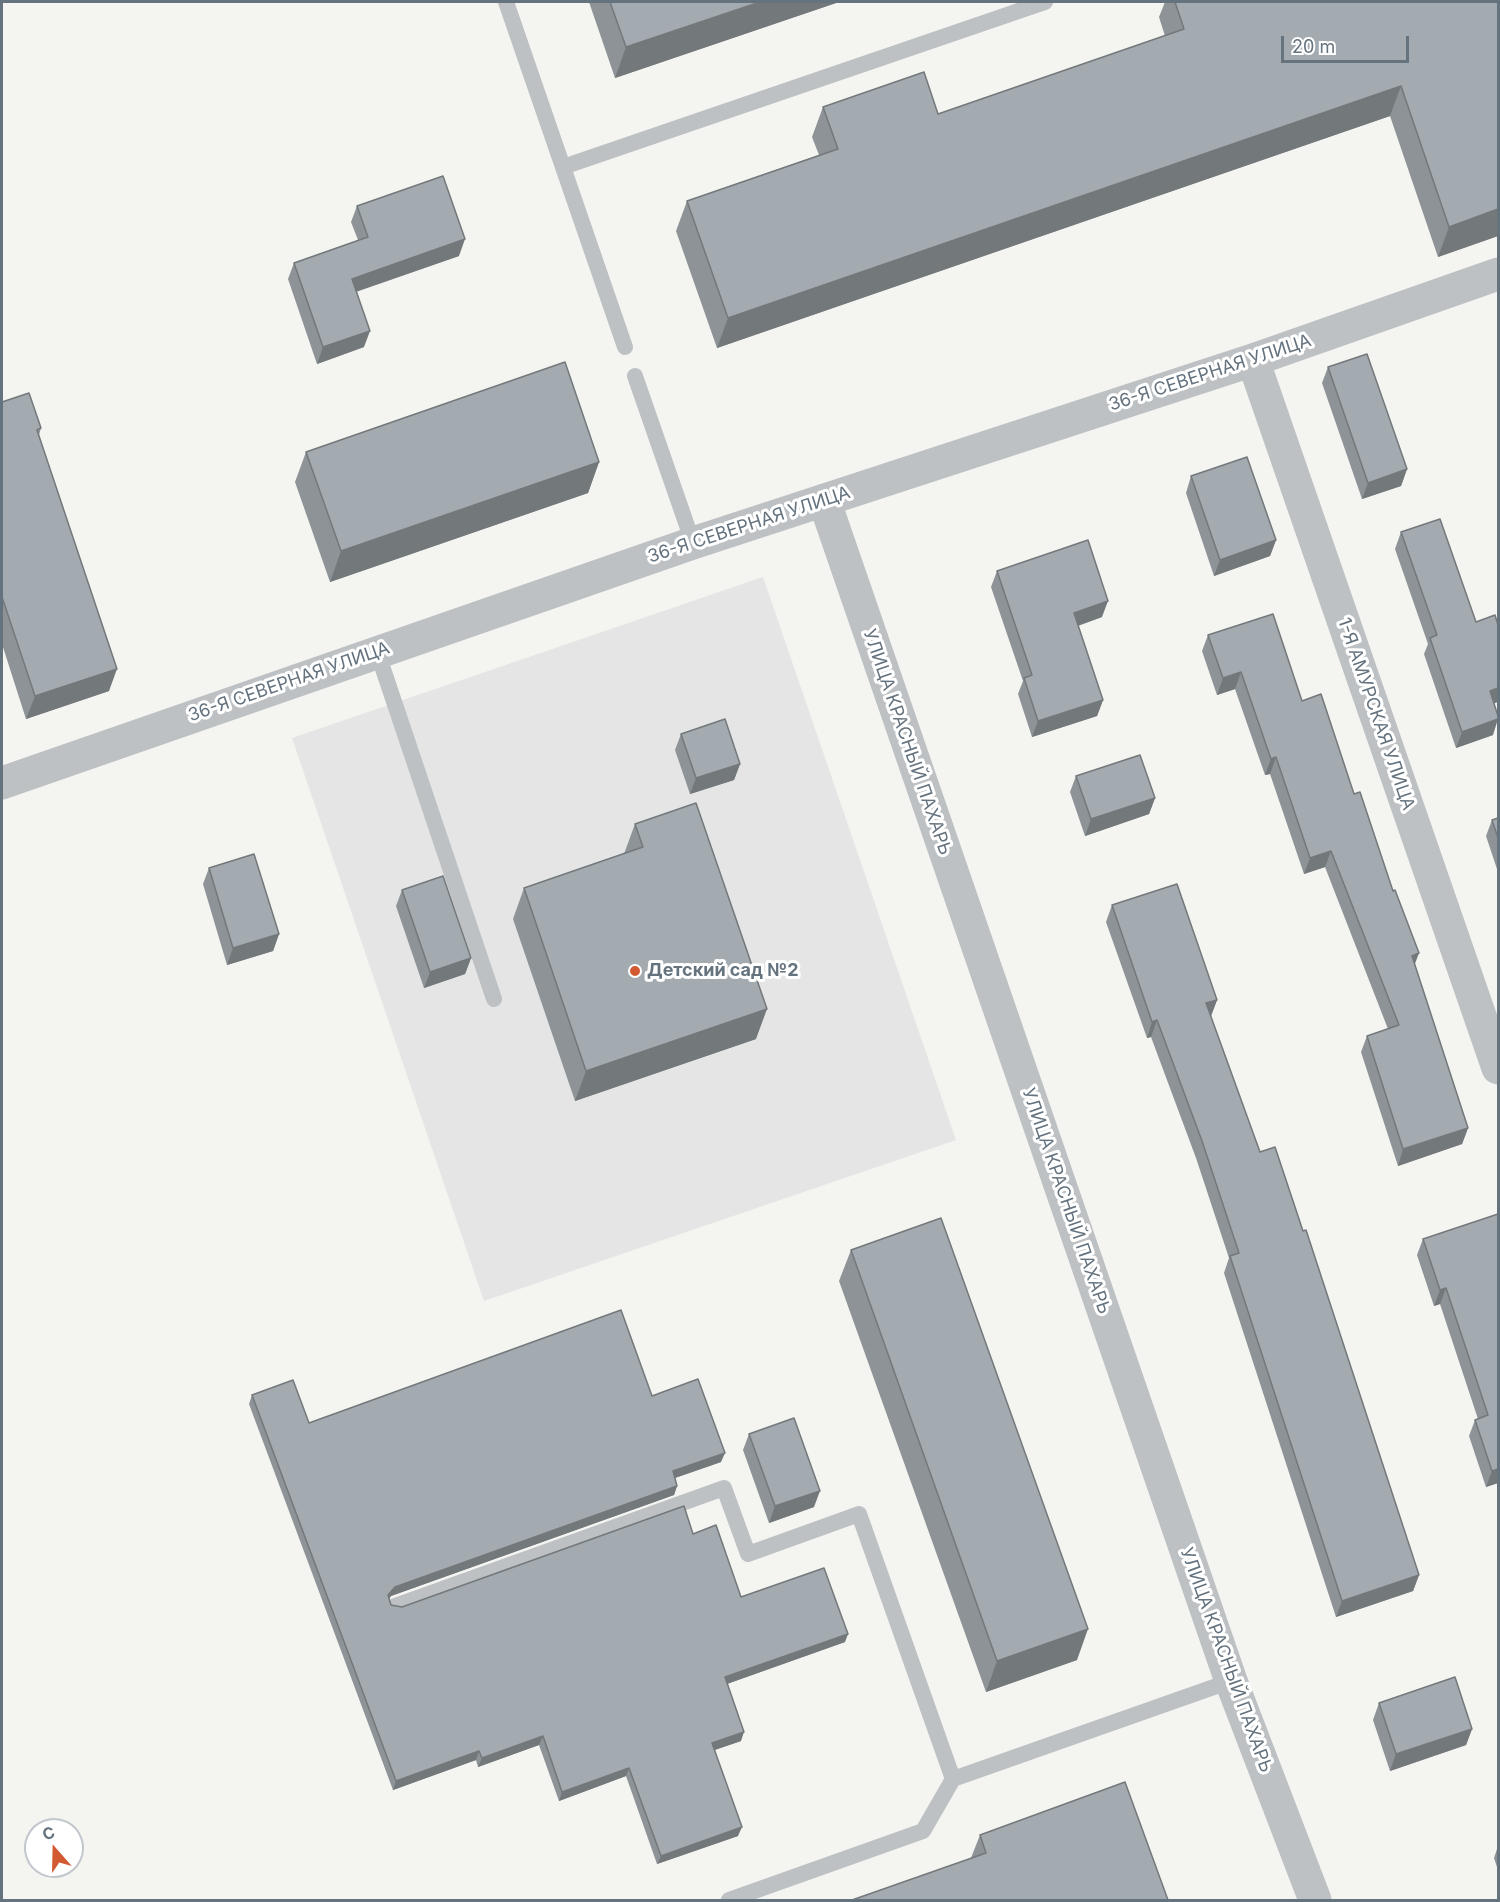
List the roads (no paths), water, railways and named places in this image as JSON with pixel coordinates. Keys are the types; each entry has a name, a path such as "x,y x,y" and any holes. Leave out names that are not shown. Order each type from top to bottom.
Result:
{"street":[{"name":"36-Я СЕВЕРНАЯ УЛИЦА","path":"2,783 693,543 1253,360 1498,274"},
{"name":"1-Я АМУРСКАЯ УЛИЦА","path":"1253,360 1498,1068"},
{"name":"УЛИЦА КРАСНЫЙ ПАХАРЬ","path":"824,500 1231,1681 1315,1900"}],"lane":[{"path":"506,2 625,346"},
{"path":"563,167 1045,2"},
{"path":"635,376 693,543"},
{"path":"377,651 494,999"},
{"path":"395,1606 724,1488 748,1554 859,1514 953,1779"},
{"path":"729,1900 923,1831 953,1779 1231,1681"}],"place":[{"name":"Детский сад №2","path":"635,971"}]}
